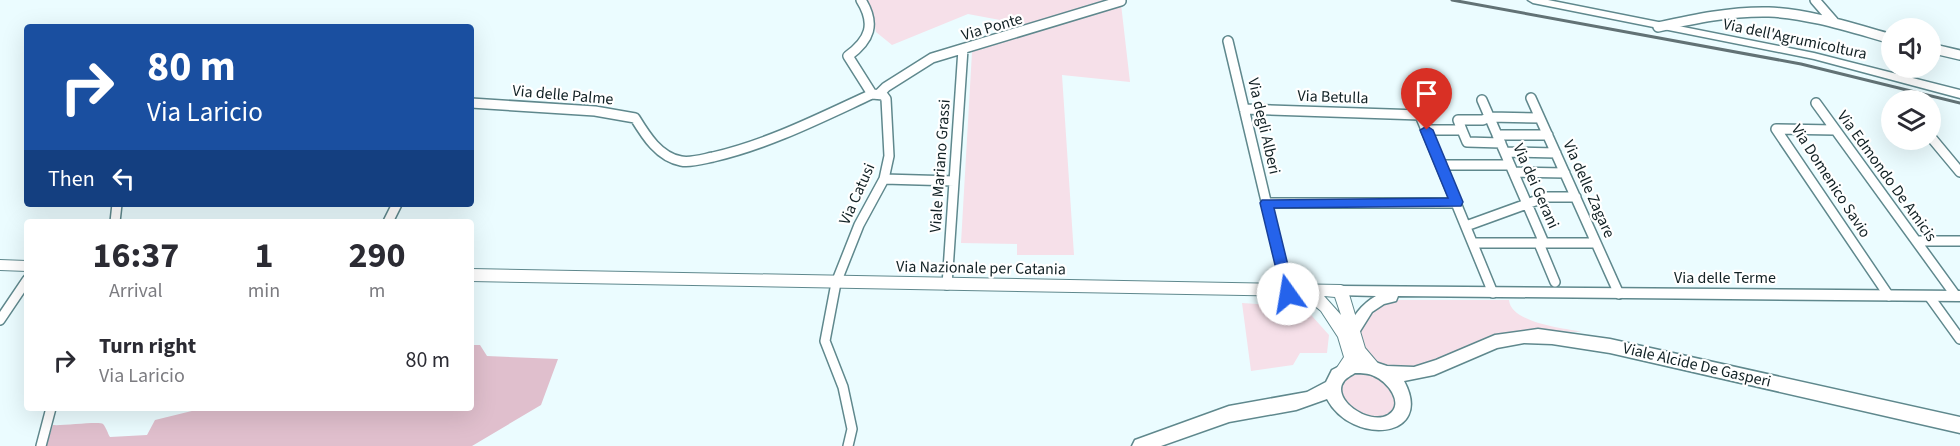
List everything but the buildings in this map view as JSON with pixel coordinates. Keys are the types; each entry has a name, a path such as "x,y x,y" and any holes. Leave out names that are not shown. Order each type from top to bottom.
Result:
{"main road":[{"path":"0,265 24,266"},
{"name":"Via Nazionale per Catania","path":"474,275 1287,291"},
{"path":"1287,291 1309,296 1322,302 1346,329 1358,351 1400,388 1403,397 1401,413 1389,423 1370,425 1350,417 1342,410 1334,395 1333,387 1336,377 1350,362 1351,355 1346,329 1341,291 1287,291"},
{"name":"Viale Alcide De Gasperi","path":"1436,367 1496,342 1521,337 1559,337 1622,348 1960,425"},
{"path":"1344,369 1353,366 1409,375 1436,367"},
{"path":"1403,397 1414,381 1436,367"},
{"path":"1141,446 1210,419 1300,402 1333,387"},
{"path":"1300,402 1318,403 1342,410"}],"street":[{"name":"Via Catusi","path":"848,446 852,429 845,398 825,341 836,283 860,225 884,179 889,156 886,99 876,94 848,56 864,44 870,33 871,18 861,0"},
{"name":"Via dell'Agrumicoltura","path":"1533,0 1658,27 1814,56 1960,93"},
{"name":"Via Ponte","path":"876,94 932,58 1120,1"},
{"path":"1810,18 1817,13 1816,2"},
{"path":"1816,2 1838,25"},
{"path":"1658,27 1709,15 1786,13 1881,36"},
{"name":"Via degli Alberi","path":"1228,40 1287,291"},
{"name":"Viale Mariano Grassi","path":"947,285 963,49"},
{"path":"1941,51 1960,55"},
{"name":"Via delle Palme","path":"474,104 595,111 635,118 645,137 656,148 684,162 728,154 766,142 876,94"},
{"name":"Via delle Zagare","path":"1530,98 1620,294"},
{"name":"Via dei Gerani","path":"1482,100 1544,243 1540,246 1555,282"},
{"name":"Via Edmondo De Amicis","path":"1816,103 1958,296"},
{"path":"1415,104 1492,293"},
{"name":"Via Betulla","path":"1244,109 1420,115"},
{"path":"1540,118 1489,117 1483,120 1458,120 1467,142 1501,143 1556,153"},
{"name":"Via Domenico Savio","path":"1835,129 1776,129 1889,296"},
{"path":"1427,130 1462,130"},
{"path":"1501,143 1548,135"},
{"path":"1941,149 1960,172"},
{"path":"1441,165 1565,173"},
{"path":"884,179 954,181"},
{"path":"1466,226 1546,197 1576,198"},
{"path":"1266,203 1456,202"},
{"path":"1916,241 1960,241"},
{"path":"1473,243 1596,243"},
{"path":"0,321 24,285"},
{"path":"1341,291 1492,293"},
{"path":"1346,329 1380,299 1472,297 1492,293"},
{"name":"Via delle Terme","path":"1492,293 1958,296"},
{"path":"1929,296 1960,339"},
{"path":"40,446 50,411"}],"shaded area":[{"path":"864,0 1115,0 1008,33 1004,29 996,30 1000,20 968,14 892,45 876,32 873,17"},
{"path":"1121,4 1130,82 1062,75 1074,255 1017,255 1017,244 961,243 972,52"},
{"path":"1398,300 1509,300 1512,308 1528,319 1582,332 1517,331 1469,346 1407,372 1381,366 1371,359 1363,348 1359,331 1366,319 1379,306"},
{"path":"1242,303 1304,307 1329,335 1327,353 1300,353 1293,365 1251,371"},
{"path":"474,345 480,345 487,356 558,359 541,405 472,446 46,446 53,425 100,423 104,425 110,437 147,435 155,420 192,411 474,411"},
{"path":"1354,372 1370,374 1386,382 1398,402 1392,415 1376,421 1343,405 1340,381"}],"railway":[{"path":"1452,0 1801,64 1960,103"}],"route":[{"path":"1288,294 1266,203 1456,202 1427,130"}]}
